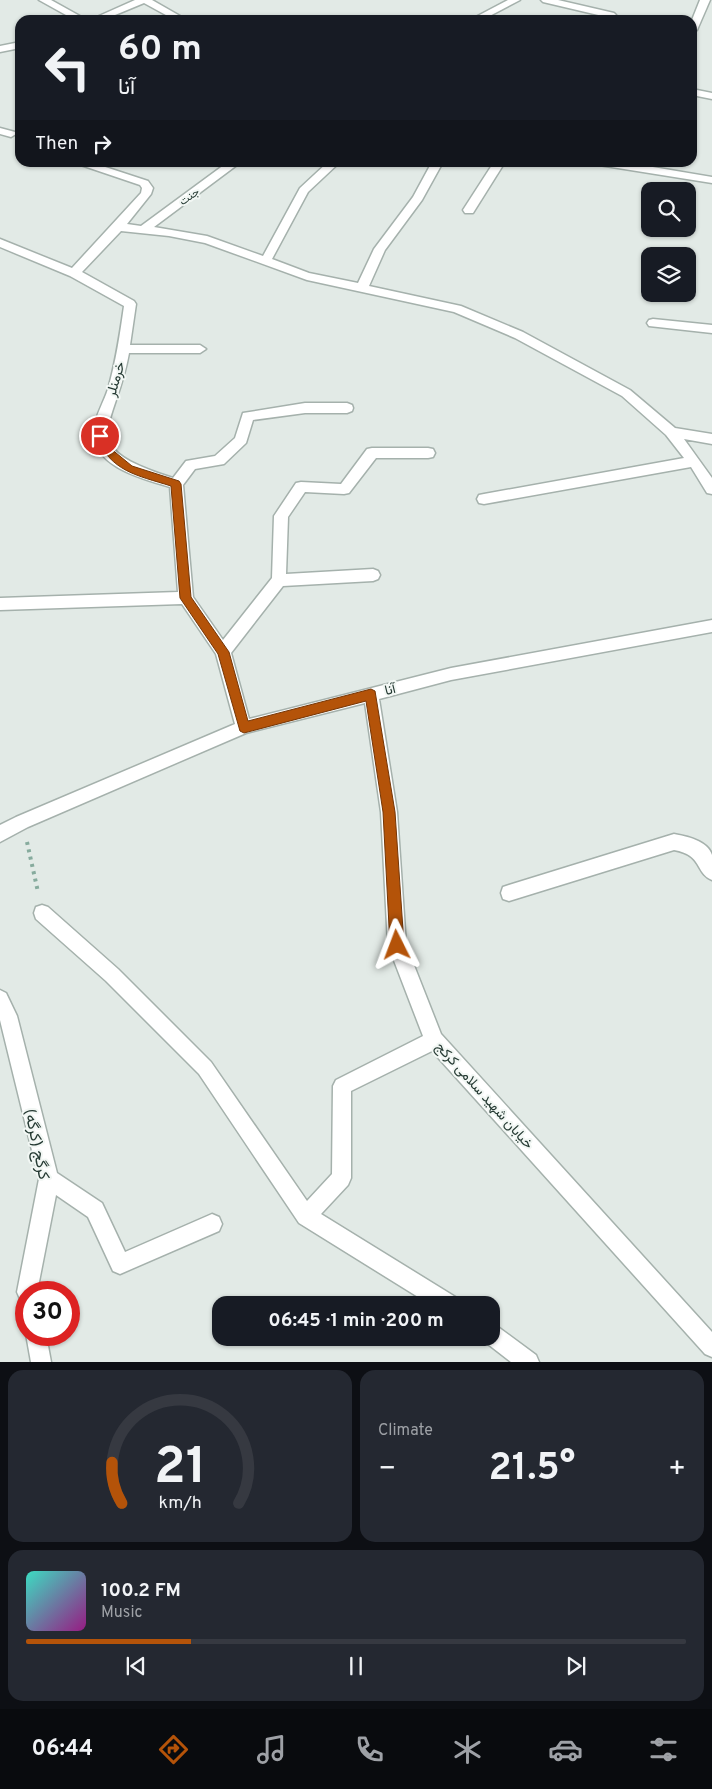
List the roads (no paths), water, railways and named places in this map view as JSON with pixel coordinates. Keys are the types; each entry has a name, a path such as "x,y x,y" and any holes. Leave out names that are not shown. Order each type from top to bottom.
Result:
{"street":[{"path":"44,0 72,15"},
{"path":"107,15 144,0 172,15"},
{"path":"485,15 515,0"},
{"path":"546,0 611,15"},
{"path":"697,18 705,0"},
{"path":"0,49 15,46"},
{"path":"697,93 712,96"},
{"path":"0,131 11,134"},
{"path":"0,243 74,273 118,227 146,194 148,188 144,183 93,167"},
{"name":"جنت","path":"142,230 229,167"},
{"path":"266,262 304,190 329,167"},
{"path":"362,288 380,249 418,198 435,167"},
{"path":"468,210 497,167"},
{"path":"630,167 712,180"},
{"path":"118,227 169,232 207,240 307,276 457,309 519,335 626,393 671,432 694,461 712,489"},
{"name":"خرمنلر","path":"74,273 130,304 123,349 113,392 102,416 100,436 106,450 128,468 176,484"},
{"path":"653,323 712,329"},
{"path":"123,349 200,350"},
{"path":"244,727 223,652 186,598 176,484 191,466 219,460 241,440 248,416 305,408 347,408"},
{"path":"671,432 712,438"},
{"path":"223,652 279,580 281,516 301,487 344,489 372,454 428,452"},
{"path":"484,499 694,461"},
{"path":"279,580 373,575"},
{"path":"0,604 151,601 186,598"},
{"name":"آنا","path":"0,834 22,822 244,727 451,674 712,626"},
{"name":"خیابان شهید سلامی کرکج","path":"371,694 389,812 397,945 434,1040 712,1347"},
{"path":"509,893 674,842 690,844 705,858 712,872"},
{"path":"42,913 112,975 205,1068 306,1216 435,1296"},
{"name":"کرگج (کرگه)","path":"0,999 49,1179 29,1281"},
{"path":"306,1216 341,1178 342,1086 434,1040"},
{"path":"49,1179 95,1210 120,1264 212,1224"},
{"path":"500,1341 529,1362"},
{"path":"38,1346 41,1362"}]}
